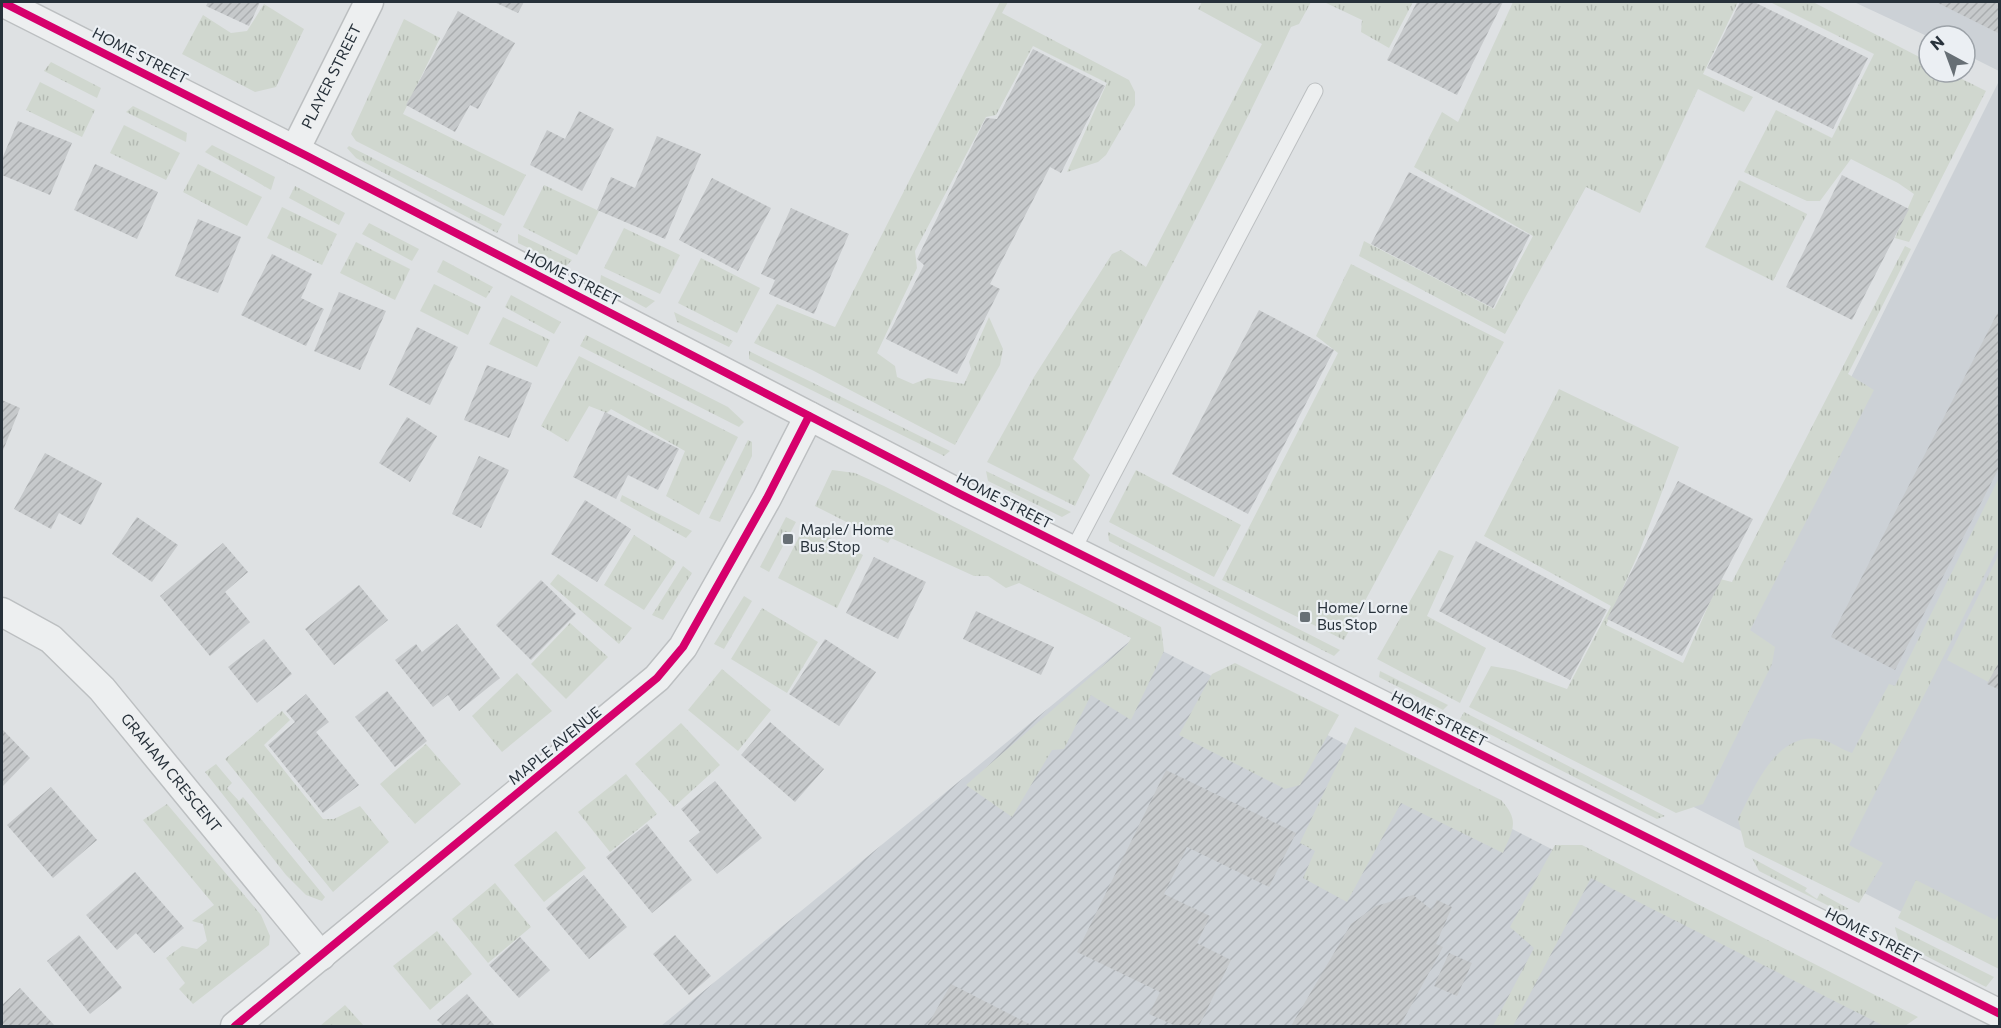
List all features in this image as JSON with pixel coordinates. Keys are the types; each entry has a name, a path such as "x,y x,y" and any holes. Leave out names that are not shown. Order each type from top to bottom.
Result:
{"street":[{"name":"HOME STREET","path":"2,2 1073,550 2000,1014"},
{"name":"PLAYER STREET","path":"295,150 369,2"},
{"name":"MAPLE AVENUE","path":"235,1026 657,678 688,637 767,498 809,416"},
{"name":"GRAHAM CRESCENT","path":"2,612 51,639 102,688 321,956"}],"lane":[{"path":"1073,550 1315,91"}],"shaded area":[{"path":"1854,2 1999,2 1999,71 1977,60 1977,24 1917,24 1917,31"},
{"path":"1999,81 1999,961 1648,784"},
{"path":"1135,637 1899,1026 661,1026"}],"green space":[{"path":"1000,2 1008,2 1002,13 1129,80 1135,92 1135,105 1106,155 1098,162 1067,172 1107,83 1033,46 996,115 986,117 915,251 917,268 877,353 895,366 897,377 913,384 928,378 964,384 971,369 969,362 989,317 1003,349 1000,365 955,445 812,370 754,343 777,304 835,327"},
{"path":"1202,2 1311,2 1299,24 1291,27 1073,459 1090,475 1075,506 987,462 1034,377 1112,254 1121,250 1146,267 1262,44 1198,9"},
{"path":"1324,2 1413,2 1389,48 1361,32 1362,20"},
{"path":"1513,2 1738,2 1703,74 1753,97 1744,112 1698,89 1640,213 1586,187 1505,334 1359,256 1364,241 1494,309 1533,236 1414,167 1442,112 1458,122"},
{"path":"1770,2 1813,2 1917,56 1917,84 1972,84 1986,91 1909,242 1895,238 1914,194 1898,183 1851,159 1820,201 1807,201 1744,172 1776,110 1832,138 1874,54"},
{"path":"264,4 304,29 276,87 255,92 182,54 203,15 231,33 247,31"},
{"path":"404,19 440,38 403,114 526,175 504,216 356,141 351,134"},
{"path":"51,62 101,88 97,98 44,71"},
{"path":"40,82 95,110 82,137 26,110"},
{"path":"133,106 187,133 186,142 126,112"},
{"path":"124,125 180,153 166,180 110,153"},
{"path":"212,145 275,177 271,190 205,152"},
{"path":"349,146 502,224 497,233 356,158 347,148"},
{"path":"198,164 262,197 247,226 183,192"},
{"path":"1739,180 1807,214 1773,281 1705,247"},
{"path":"544,185 599,211 577,255 523,227"},
{"path":"295,186 345,213 339,225 289,198"},
{"path":"282,207 337,234 322,265 267,238"},
{"path":"369,223 419,249 412,261 362,234"},
{"path":"624,228 680,255 660,294 604,268"},
{"path":"518,234 572,260 566,266 518,243"},
{"path":"356,242 410,269 395,300 340,273"},
{"path":"1905,246 1911,249 1848,374 1874,390 1750,630 1775,647 1772,664 1703,804 1676,813 1469,707 1491,666 1514,670 1567,689 1611,606 1484,536 1559,389 1679,447 1640,550 1606,625 1683,663 1720,579 1732,582"},
{"path":"701,258 760,288 737,333 678,303"},
{"path":"443,260 493,287 486,298 437,272"},
{"path":"1351,264 1504,342 1344,640 1222,580 1338,353 1316,336"},
{"path":"601,275 655,301 646,308 600,283"},
{"path":"434,284 481,307 468,335 420,311"},
{"path":"511,295 561,322 554,334 505,307"},
{"path":"674,312 733,341 729,347 677,322"},
{"path":"503,317 550,340 537,367 489,344"},
{"path":"586,335 728,407 744,422 739,427 580,346"},
{"path":"749,351 950,451 944,456 749,359"},
{"path":"579,356 738,437 699,515 666,496 685,451 611,409 607,413 589,406 568,442 541,426"},
{"path":"748,440 752,442 752,456 720,522 709,518"},
{"path":"832,470 855,473 884,486 1161,627 1164,651 1131,720 1091,695 1064,749 1052,750 1012,817 966,785 1127,645 1131,638 1019,583 1006,588 988,576 974,576 891,538 888,543 815,506"},
{"path":"1136,470 1241,525 1214,577 1109,522"},
{"path":"986,471 1071,512 1062,517 988,481"},
{"path":"1999,478 1999,546 1849,845 1883,863 1859,903 1745,847 1738,819 1759,779 1778,754 1803,739 1827,741 1852,753 1889,684 1895,686"},
{"path":"622,495 692,531 686,538 620,501"},
{"path":"786,517 796,522 769,572 760,567"},
{"path":"805,525 863,555 837,608 778,578"},
{"path":"1108,532 1340,650 1334,656 1109,541"},
{"path":"634,535 676,562 644,610 604,585"},
{"path":"1439,550 1454,556 1427,616 1486,648 1460,703 1377,659"},
{"path":"1999,554 1999,676 1994,685 1947,660"},
{"path":"683,566 692,573 663,620 652,615"},
{"path":"558,574 632,628 619,644 550,584"},
{"path":"744,596 752,601 724,649 714,644"},
{"path":"762,608 818,642 787,693 731,659"},
{"path":"570,623 608,657 566,699 531,664"},
{"path":"1235,663 1339,715 1300,785 1285,789 1179,735 1212,674"},
{"path":"722,669 771,710 738,751 688,710"},
{"path":"1380,671 1448,705 1443,710 1379,677"},
{"path":"517,673 552,711 502,752 472,716"},
{"path":"282,711 290,720 264,745 323,819 334,819 360,806 389,842 333,892 225,759"},
{"path":"1464,712 1665,816 1657,819 1460,719"},
{"path":"681,723 720,765 674,807 635,764"},
{"path":"1355,727 1501,800 1513,820 1510,838 1503,853 1401,803 1347,902 1303,878 1315,851 1300,843"},
{"path":"426,744 461,784 415,824 380,784"},
{"path":"216,764 232,783 227,788 239,801 243,797 325,897 322,901 306,895 286,875 205,772"},
{"path":"626,774 657,814 610,852 578,812"},
{"path":"167,804 261,915 270,936 269,945 193,1004 179,989 185,983 166,958 182,946 197,949 207,941 203,924 192,921 214,905 143,820"},
{"path":"556,831 586,868 544,902 514,865"},
{"path":"1555,845 1582,845 1918,1017 1905,1026 1884,1026 1591,878 1513,1026 1493,1026 1534,948 1510,927"},
{"path":"1752,858 1807,888 1805,891 1817,899 1820,893 1849,909 1839,911 1759,871"},
{"path":"1916,880 1995,920 1999,914 1999,969 1898,918"},
{"path":"495,883 531,927 488,963 452,919"},
{"path":"1895,927 1994,977 1986,987 1899,942"},
{"path":"437,931 472,974 430,1010 393,966"},
{"path":"345,1005 364,1026 320,1026"}],"building":[{"path":"208,2 260,2 249,26 206,6"},
{"path":"494,2 524,2 518,13"},
{"path":"1417,2 1503,2 1457,95 1387,60"},
{"path":"1740,2 1754,2 1868,58 1833,129 1707,68"},
{"path":"1936,2 2000,2 2000,34"},
{"path":"458,11 515,43 478,109 470,105 455,132 406,105"},
{"path":"1033,49 1105,86 1061,173 1050,167 990,284 1000,289 957,374 886,339 924,265 917,259 986,118 997,119"},
{"path":"579,111 614,129 582,191 530,165 547,130 565,139"},
{"path":"18,121 72,143 50,195 2,175 2,159"},
{"path":"657,136 701,154 665,239 597,210 611,177 635,188"},
{"path":"95,164 158,192 137,239 74,210"},
{"path":"1409,172 1530,235 1493,308 1371,244"},
{"path":"1842,175 1909,209 1852,320 1786,287"},
{"path":"712,178 771,208 738,271 679,240"},
{"path":"791,208 849,234 814,314 769,294 775,280 761,274"},
{"path":"198,219 241,237 218,293 175,276"},
{"path":"272,254 312,274 301,298 324,309 306,346 241,315"},
{"path":"339,292 386,311 360,370 314,351"},
{"path":"2000,308 2000,466 1895,670 1831,637"},
{"path":"1259,310 1334,350 1248,514 1172,474"},
{"path":"417,327 458,347 430,405 389,385"},
{"path":"487,365 532,383 509,438 464,420"},
{"path":"2,400 20,408 2,453"},
{"path":"605,412 679,449 658,490 628,475 616,499 573,477"},
{"path":"407,417 437,436 410,482 379,463"},
{"path":"45,453 102,483 81,525 59,513 51,529 14,509"},
{"path":"479,456 509,470 481,528 452,514"},
{"path":"1678,481 1753,519 1682,656 1607,619"},
{"path":"585,500 631,529 597,582 551,554"},
{"path":"137,517 178,545 152,582 112,554"},
{"path":"1476,541 1607,610 1570,680 1439,611"},
{"path":"223,543 248,572 225,592 250,622 210,656 160,596"},
{"path":"874,557 926,582 898,639 846,613"},
{"path":"541,580 576,614 531,660 496,625"},
{"path":"359,585 388,620 334,665 305,629"},
{"path":"976,611 1054,647 1041,675 963,639"},
{"path":"457,624 500,678 459,711 448,695 433,707 395,660 416,644 422,652"},
{"path":"264,639 292,674 257,703 228,667"},
{"path":"825,639 876,672 839,726 789,694"},
{"path":"2000,660 2000,690 1987,684"},
{"path":"387,691 427,741 395,767 355,717"},
{"path":"306,694 329,722 316,732 359,785 323,813 268,745 295,722 286,711"},
{"path":"770,722 824,769 795,802 741,755"},
{"path":"2,729 30,758 2,787"},
{"path":"1166,770 1296,833 1269,887 1187,847 1164,894 1210,916 1197,943 1231,960 1199,1026 1176,1026 1149,1014 1160,992 1077,952"},
{"path":"715,781 762,838 717,874 689,841 700,832 681,809"},
{"path":"51,787 97,840 53,878 7,825"},
{"path":"647,824 692,880 652,913 606,857"},
{"path":"135,872 184,928 154,953 136,933 117,950 86,915"},
{"path":"584,875 627,927 589,959 546,908"},
{"path":"1413,895 1432,910 1437,900 1452,907 1436,944 1443,947 1400,1026 1291,1026 1351,924 1376,906"},
{"path":"79,935 122,988 90,1014 47,961"},
{"path":"675,935 711,976 689,995 653,954"},
{"path":"520,937 550,970 519,998 489,965"},
{"path":"1449,953 1472,963 1457,996 1434,986"},
{"path":"951,984 1033,1026 927,1026"},
{"path":"20,988 55,1026 5,1026 2,1023 2,1005"},
{"path":"467,994 495,1026 443,1026 437,1020"}],"cycle path":[{"path":"2,2 307,156 960,494 2000,1014"},
{"path":"235,1026 657,678 683,647 767,498 809,416"}],"place":[{"name":"Maple/ Home Bus Stop","path":"788,539"},
{"name":"Home/ Lorne Bus Stop","path":"1305,617"}]}
